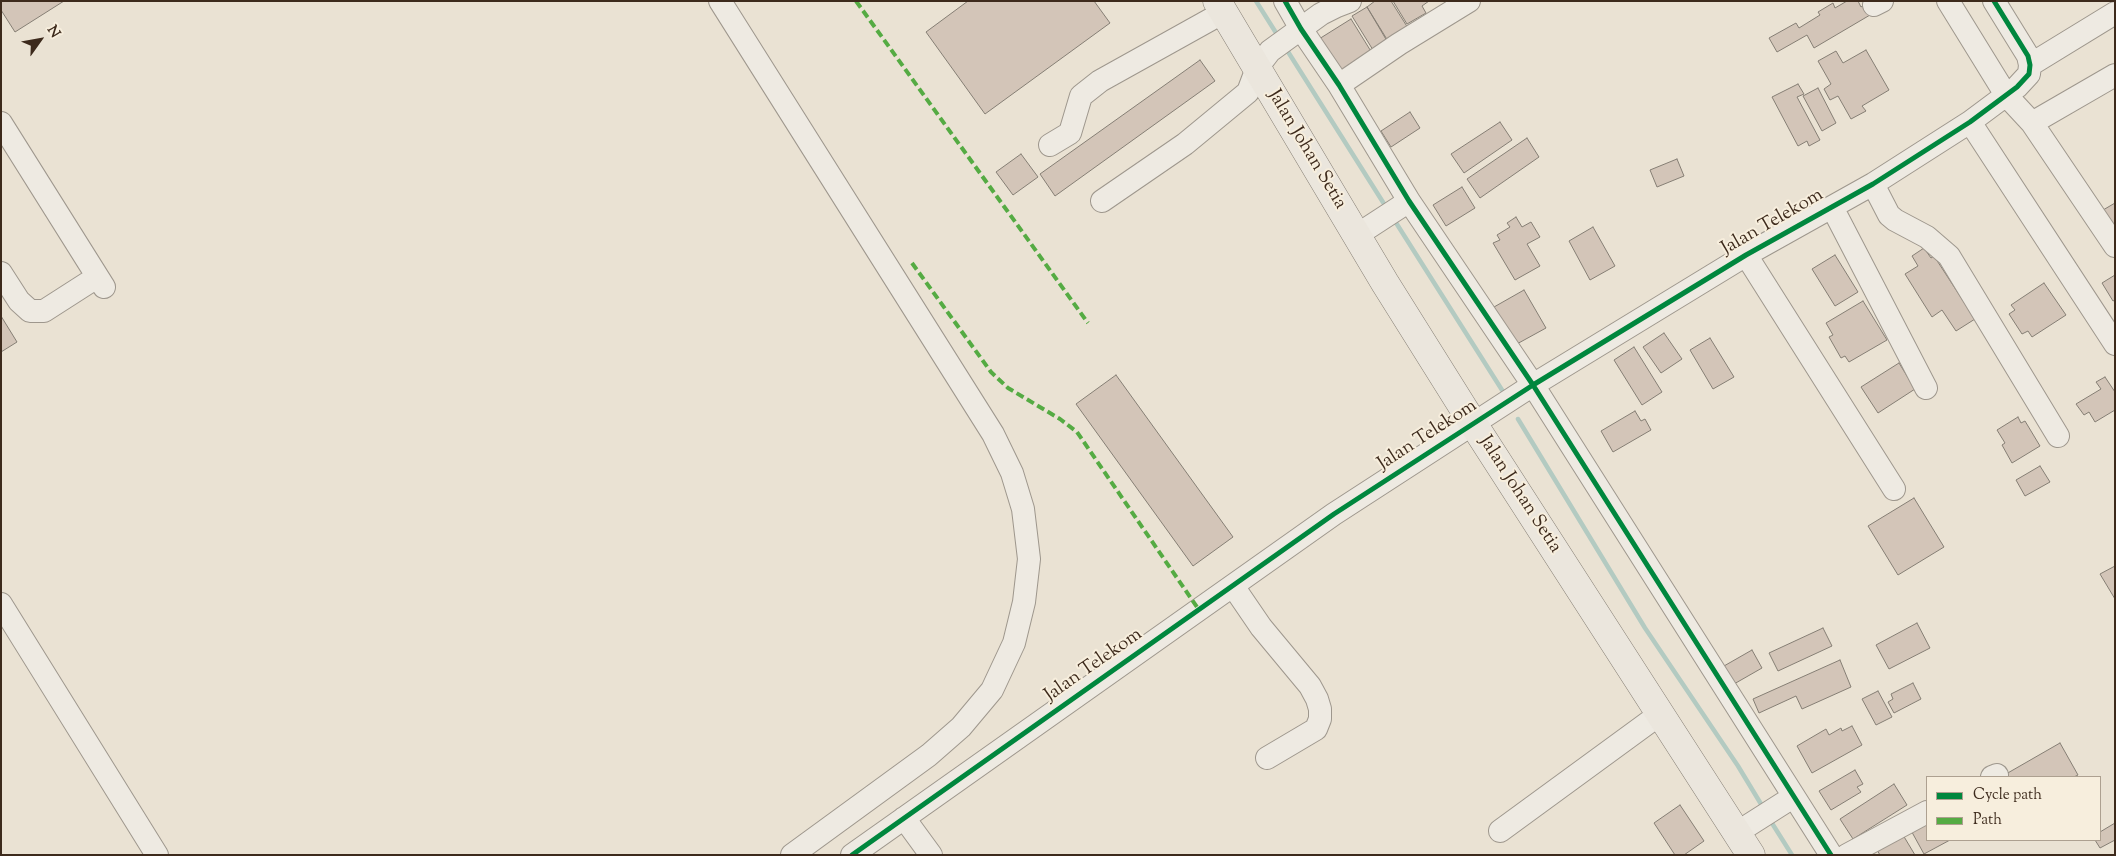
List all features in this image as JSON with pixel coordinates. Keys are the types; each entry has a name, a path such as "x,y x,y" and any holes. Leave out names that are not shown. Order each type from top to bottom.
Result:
{"main road":[{"name":"Jalan Johan Setia","path":"1221,7 1264,59 1474,425 1660,714 1747,836"}],"street":[{"path":"720,1 993,434 1015,482 1023,509 1029,558 1024,602 1014,643 992,690 961,727 929,755 792,855"},
{"path":"1285,1 1296,32 1339,85 1409,201 1533,385 1773,762 1787,801 1831,855"},
{"path":"1102,201 1185,144 1228,110 1248,92 1264,59 1296,32 1321,14 1350,1"},
{"path":"1339,85 1469,1"},
{"path":"1948,1 2006,95 2032,123 2115,246"},
{"path":"1994,1 2028,56 2030,65"},
{"path":"1050,145 1070,133 1081,96 1100,81 1221,7"},
{"name":"Jalan Telekom","path":"852,855 1334,514 1533,385 1746,255 1873,184 1970,122 2025,81 2029,74 2030,65 2115,13"},
{"path":"2032,123 2115,75"},
{"path":"1970,122 2115,344"},
{"path":"1,123 100,282 44,311 30,311 19,301 1,273"},
{"path":"1873,184 1889,215 1926,237 1949,256 2058,436"},
{"path":"1362,232 1400,207"},
{"path":"1832,207 1926,388"},
{"path":"1746,255 1894,489"},
{"path":"1232,586 1261,627 1310,686 1320,709 1320,719 1316,729 1267,758"},
{"path":"1,604 157,855"},
{"path":"1500,831 1660,714"},
{"path":"1747,836 1787,801"},
{"path":"1846,855 1926,813"},
{"path":"904,818 932,855"}],"building":[{"path":"1,1 64,1 15,32 1,10"},
{"path":"968,1 1094,1 1110,23 985,114 926,32"},
{"path":"1375,1 1391,1 1408,28 1388,41 1367,7"},
{"path":"1393,1 1429,1 1422,6 1426,13 1407,24"},
{"path":"1847,1 1858,1 1861,7 1864,5 1870,15 1814,48 1807,35 1777,52 1769,38 1796,23 1799,28 1820,15 1818,12 1833,3 1835,8"},
{"path":"1367,7 1387,41 1373,50 1352,16"},
{"path":"1351,19 1372,53 1340,73 1319,39"},
{"path":"1866,50 1889,90 1862,106 1866,111 1851,119 1838,96 1830,100 1824,89 1831,84 1818,61 1836,51 1843,63"},
{"path":"1200,60 1215,81 1055,196 1040,174"},
{"path":"1798,84 1804,94 1797,97 1820,140 1809,146 1807,141 1798,146 1772,97"},
{"path":"1818,88 1836,123 1822,131 1803,96"},
{"path":"1410,112 1420,128 1391,147 1381,131"},
{"path":"1500,122 1512,140 1464,173 1451,154"},
{"path":"1527,138 1539,157 1480,198 1467,179"},
{"path":"1021,154 1038,177 1013,195 996,172"},
{"path":"1677,159 1684,176 1657,187 1650,170"},
{"path":"1462,187 1475,208 1446,226 1433,205"},
{"path":"2115,203 2115,240 2098,213"},
{"path":"1516,217 1522,227 1531,222 1540,237 1527,244 1540,266 1515,280 1493,243 1500,240 1497,235 1510,227 1507,223"},
{"path":"1593,227 1615,266 1590,280 1569,241"},
{"path":"1924,248 1931,258 1934,256 1975,319 1956,331 1942,310 1932,317 1905,274 1918,266 1912,256"},
{"path":"1835,255 1858,292 1835,306 1812,269"},
{"path":"2115,275 2115,300 2113,301 2102,283"},
{"path":"2044,283 2066,315 2032,337 2028,331 2022,334 2009,314 2015,310 2011,305"},
{"path":"1524,290 1546,328 1515,345 1494,307"},
{"path":"1863,301 1887,340 1849,362 1845,356 1841,358 1829,337 1833,335 1826,323"},
{"path":"1,316 17,342 1,352"},
{"path":"1664,333 1682,359 1661,373 1643,347"},
{"path":"1710,338 1734,377 1713,389 1690,350"},
{"path":"1634,347 1662,392 1642,405 1614,360"},
{"path":"1899,363 1915,389 1878,413 1861,387"},
{"path":"1116,375 1233,537 1193,566 1076,404"},
{"path":"2105,377 2115,392 2115,410 2095,422 2089,412 2084,415 2076,404 2101,389 2096,382"},
{"path":"1635,411 1641,421 1645,419 1651,430 1613,452 1601,431"},
{"path":"2018,417 2021,423 2025,421 2040,446 2012,463 2002,445 2005,443 1997,430"},
{"path":"2040,466 2050,482 2025,496 2016,480"},
{"path":"1914,498 1944,547 1898,575 1868,526"},
{"path":"2115,566 2115,599 2100,574"},
{"path":"1917,623 1930,648 1889,669 1876,645"},
{"path":"1823,628 1832,646 1778,671 1769,653"},
{"path":"1752,650 1762,668 1734,684 1724,666"},
{"path":"1840,660 1851,687 1802,709 1796,696 1759,713 1753,699"},
{"path":"1913,683 1921,699 1894,713 1888,702 1893,699 1891,694"},
{"path":"1878,691 1892,717 1876,725 1862,699"},
{"path":"1852,726 1862,745 1812,773 1797,746 1826,729 1829,735 1841,728 1842,731"},
{"path":"2060,743 2078,775 2007,776 2006,774"},
{"path":"1855,770 1863,784 1857,787 1861,792 1831,810 1819,791"},
{"path":"1894,784 1907,805 1853,839 1840,819"},
{"path":"1680,805 1704,841 1684,855 1675,855 1654,823"},
{"path":"1926,815 1926,841 1948,841 1924,854 1908,825"},
{"path":"2115,823 2115,840 2100,848 2096,841 2101,841 2101,831"},
{"path":"1900,830 1915,855 1880,855 1872,842"}],"waterway":[{"path":"1256,1 1278,36"},
{"path":"1285,47 1386,207"},
{"path":"1393,218 1502,390"},
{"path":"1518,419 1645,628 1738,766 1764,809"},
{"path":"1770,820 1792,855"}],"marked path":[{"path":"856,1 1088,323"},
{"path":"912,263 991,372 1008,388 1060,419 1077,432 1199,610"}],"cycle path":[{"path":"1285,1 1301,29 1339,85 1409,201 1533,385 1831,855"},
{"path":"852,855 1334,514 1533,385 1746,255 1873,184 1970,122 2017,87 2029,74 2028,56 1994,1"}]}
